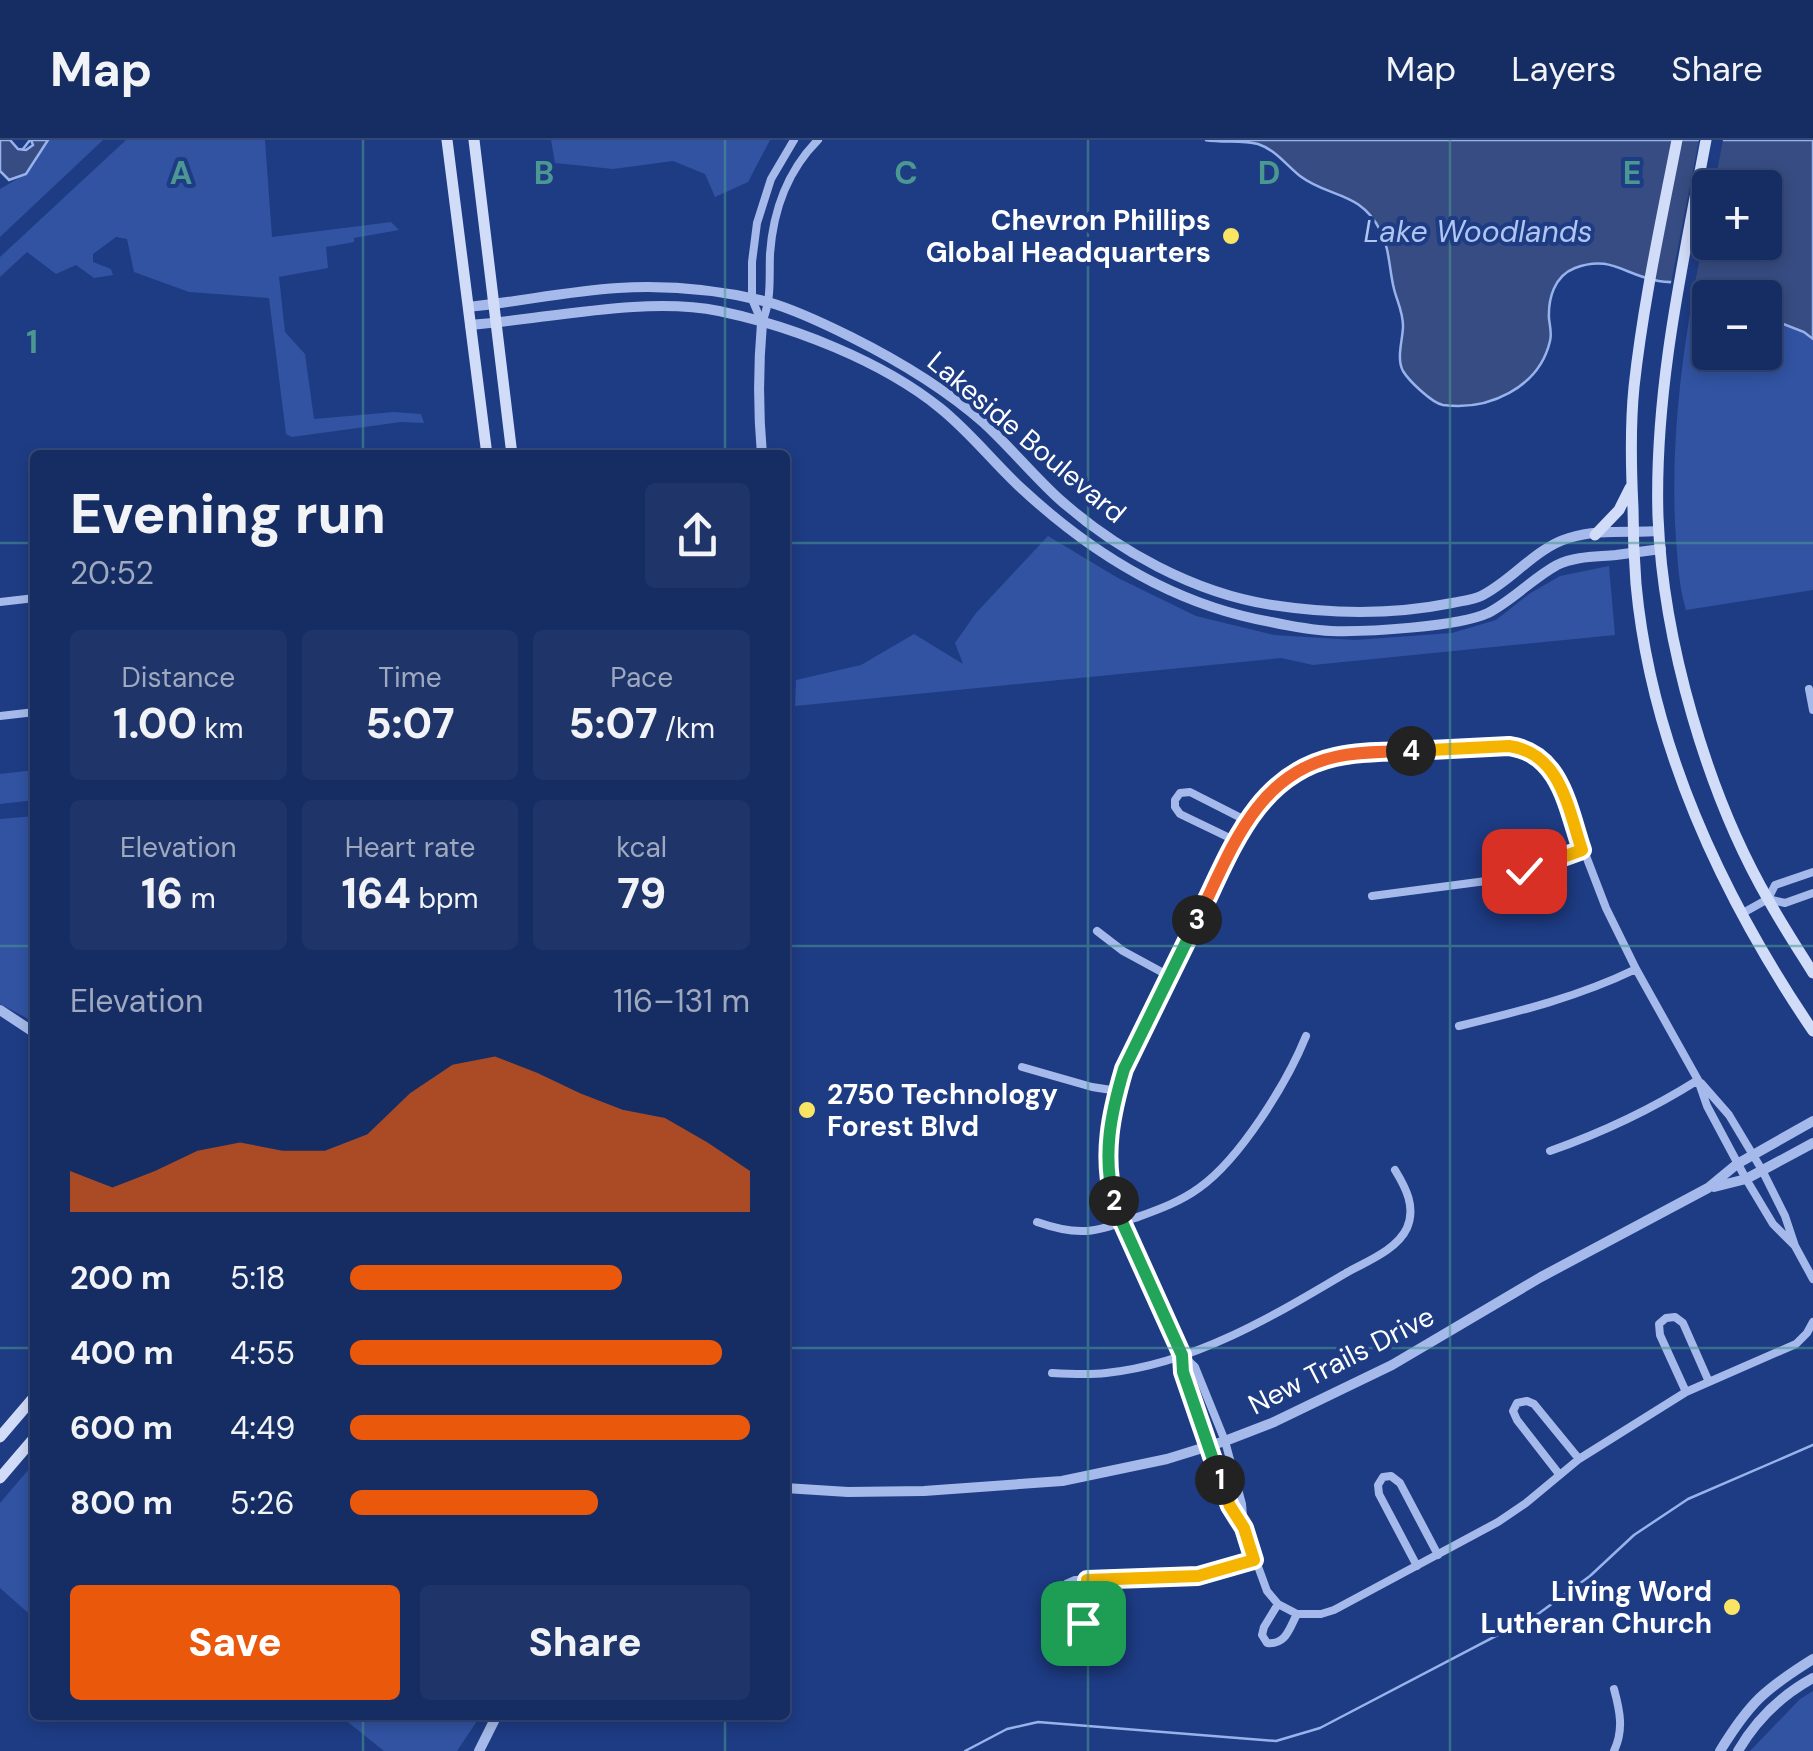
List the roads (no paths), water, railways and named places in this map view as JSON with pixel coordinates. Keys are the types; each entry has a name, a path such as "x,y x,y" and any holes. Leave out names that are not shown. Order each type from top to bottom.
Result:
{"main road":[{"path":"448,140 486,450"},
{"path":"474,140 511,450"},
{"path":"1677,140 1646,298 1634,390 1636,587 1668,738 1686,792 1741,914 1774,974 1813,1031"},
{"path":"1706,140 1675,304 1664,390 1658,479 1661,549 1672,630 1697,729 1736,835 1768,899 1813,972"},
{"path":"1595,534 1619,510 1632,484"},
{"path":"0,1437 30,1402"},
{"path":"0,1478 30,1443"}],"street":[{"path":"762,323 752,299 756,223 771,179 794,140"},
{"path":"762,450 758,370 762,323 770,303 770,251 778,208 792,174 818,140"},
{"name":"Lakeside Boulevard","path":"468,307 617,288 689,290 770,303 829,326 906,365 947,393 985,424 1059,499 1134,553 1193,582 1271,605 1366,612 1430,607 1480,596 1569,538 1660,531"},
{"name":"Lakeside Boulevard","path":"470,325 658,307 717,311 828,344 896,376 940,407 1048,512 1126,569 1177,596 1231,614 1330,630 1459,621 1488,613 1555,566 1574,558 1661,549"},
{"path":"896,376 906,365"},
{"path":"1048,512 1059,499"},
{"path":"0,602 30,599"},
{"path":"1430,607 1430,625"},
{"path":"1330,630 1332,610"},
{"path":"1809,689 1813,710"},
{"path":"0,716 30,713"},
{"path":"1244,1528 1230,1506 1208,1446 1183,1372 1182,1355 1111,1189 1111,1116 1124,1069 1246,821 1270,791 1300,769 1360,753 1509,746 1534,754 1553,770 1606,908 1636,969 1698,1080 1737,1164 1774,1224 1795,1246"},
{"path":"1236,841 1180,814 1175,800 1190,792 1246,821"},
{"path":"1372,896 1486,882 1582,850"},
{"path":"1741,914 1768,899 1774,886 1813,872"},
{"path":"1768,899 1785,903 1813,892"},
{"path":"1097,931 1123,951 1169,976"},
{"path":"1459,1026 1563,1000 1636,969"},
{"path":"0,1010 30,1030"},
{"path":"1037,1222 1072,1232 1092,1232 1174,1203 1196,1191 1238,1150 1292,1070 1306,1036"},
{"path":"1022,1067 1077,1084 1118,1091"},
{"path":"1550,1151 1588,1138 1698,1080"},
{"path":"1698,1080 1729,1114 1762,1170 1813,1279"},
{"name":"New Trails Drive","path":"790,1488 924,1491 1045,1482 1115,1471 1225,1441 1274,1422 1392,1365 1540,1277 1708,1188 1737,1164 1813,1120"},
{"name":"New Trails Drive","path":"1708,1188 1746,1179 1813,1142"},
{"path":"1052,1372 1106,1373 1182,1355 1252,1326 1390,1248 1405,1233 1410,1220 1406,1189 1395,1170"},
{"path":"1686,1392 1660,1335 1659,1324 1666,1318 1675,1318 1682,1324 1709,1382"},
{"path":"1182,1355 1195,1367 1225,1441 1242,1504 1244,1528 1267,1591 1278,1604 1297,1614 1321,1614 1498,1522 1578,1459 1686,1392 1796,1344 1813,1322"},
{"path":"1559,1474 1517,1420 1513,1411 1518,1403 1534,1404 1578,1459"},
{"path":"1417,1566 1379,1494 1378,1485 1383,1478 1391,1476 1400,1483 1438,1554"},
{"path":"1087,1580 1086,1617 1075,1626 1066,1622 1063,1614 1066,1584 1075,1580 1198,1576 1254,1560"},
{"path":"1278,1604 1264,1626 1262,1635 1267,1643 1276,1644 1284,1639 1297,1614"},
{"path":"1720,1751 1754,1702 1771,1685 1813,1659"},
{"path":"1738,1751 1771,1708 1813,1678"},
{"path":"1614,1688 1621,1724 1614,1751"},
{"path":"479,1751 494,1720"}],"water":[{"path":"0,140 10,140 18,149 26,150 33,145 31,140 48,140 26,174 9,180 0,171"},
{"name":"Lake Woodlands","path":"1205,140 1813,140 1813,339 1782,323 1782,280 1660,281 1615,266 1587,264 1557,282 1550,304 1550,341 1535,372 1494,400 1443,405 1421,391 1401,366 1402,316 1386,244 1372,217 1354,202 1311,183 1276,154 1252,143"}],"waterway":[{"path":"23,149 30,140"},
{"path":"965,1751 1007,1729 1038,1722 1276,1741 1320,1728 1538,1614 1590,1576 1634,1535 1688,1499 1813,1445"}],"place":[{"name":"Chevron Phillips Global Headquarters","path":"1231,236"},
{"name":"2750 Technology Forest Blvd","path":"807,1110"},
{"name":"Living Word Lutheran Church","path":"1732,1607"}]}
